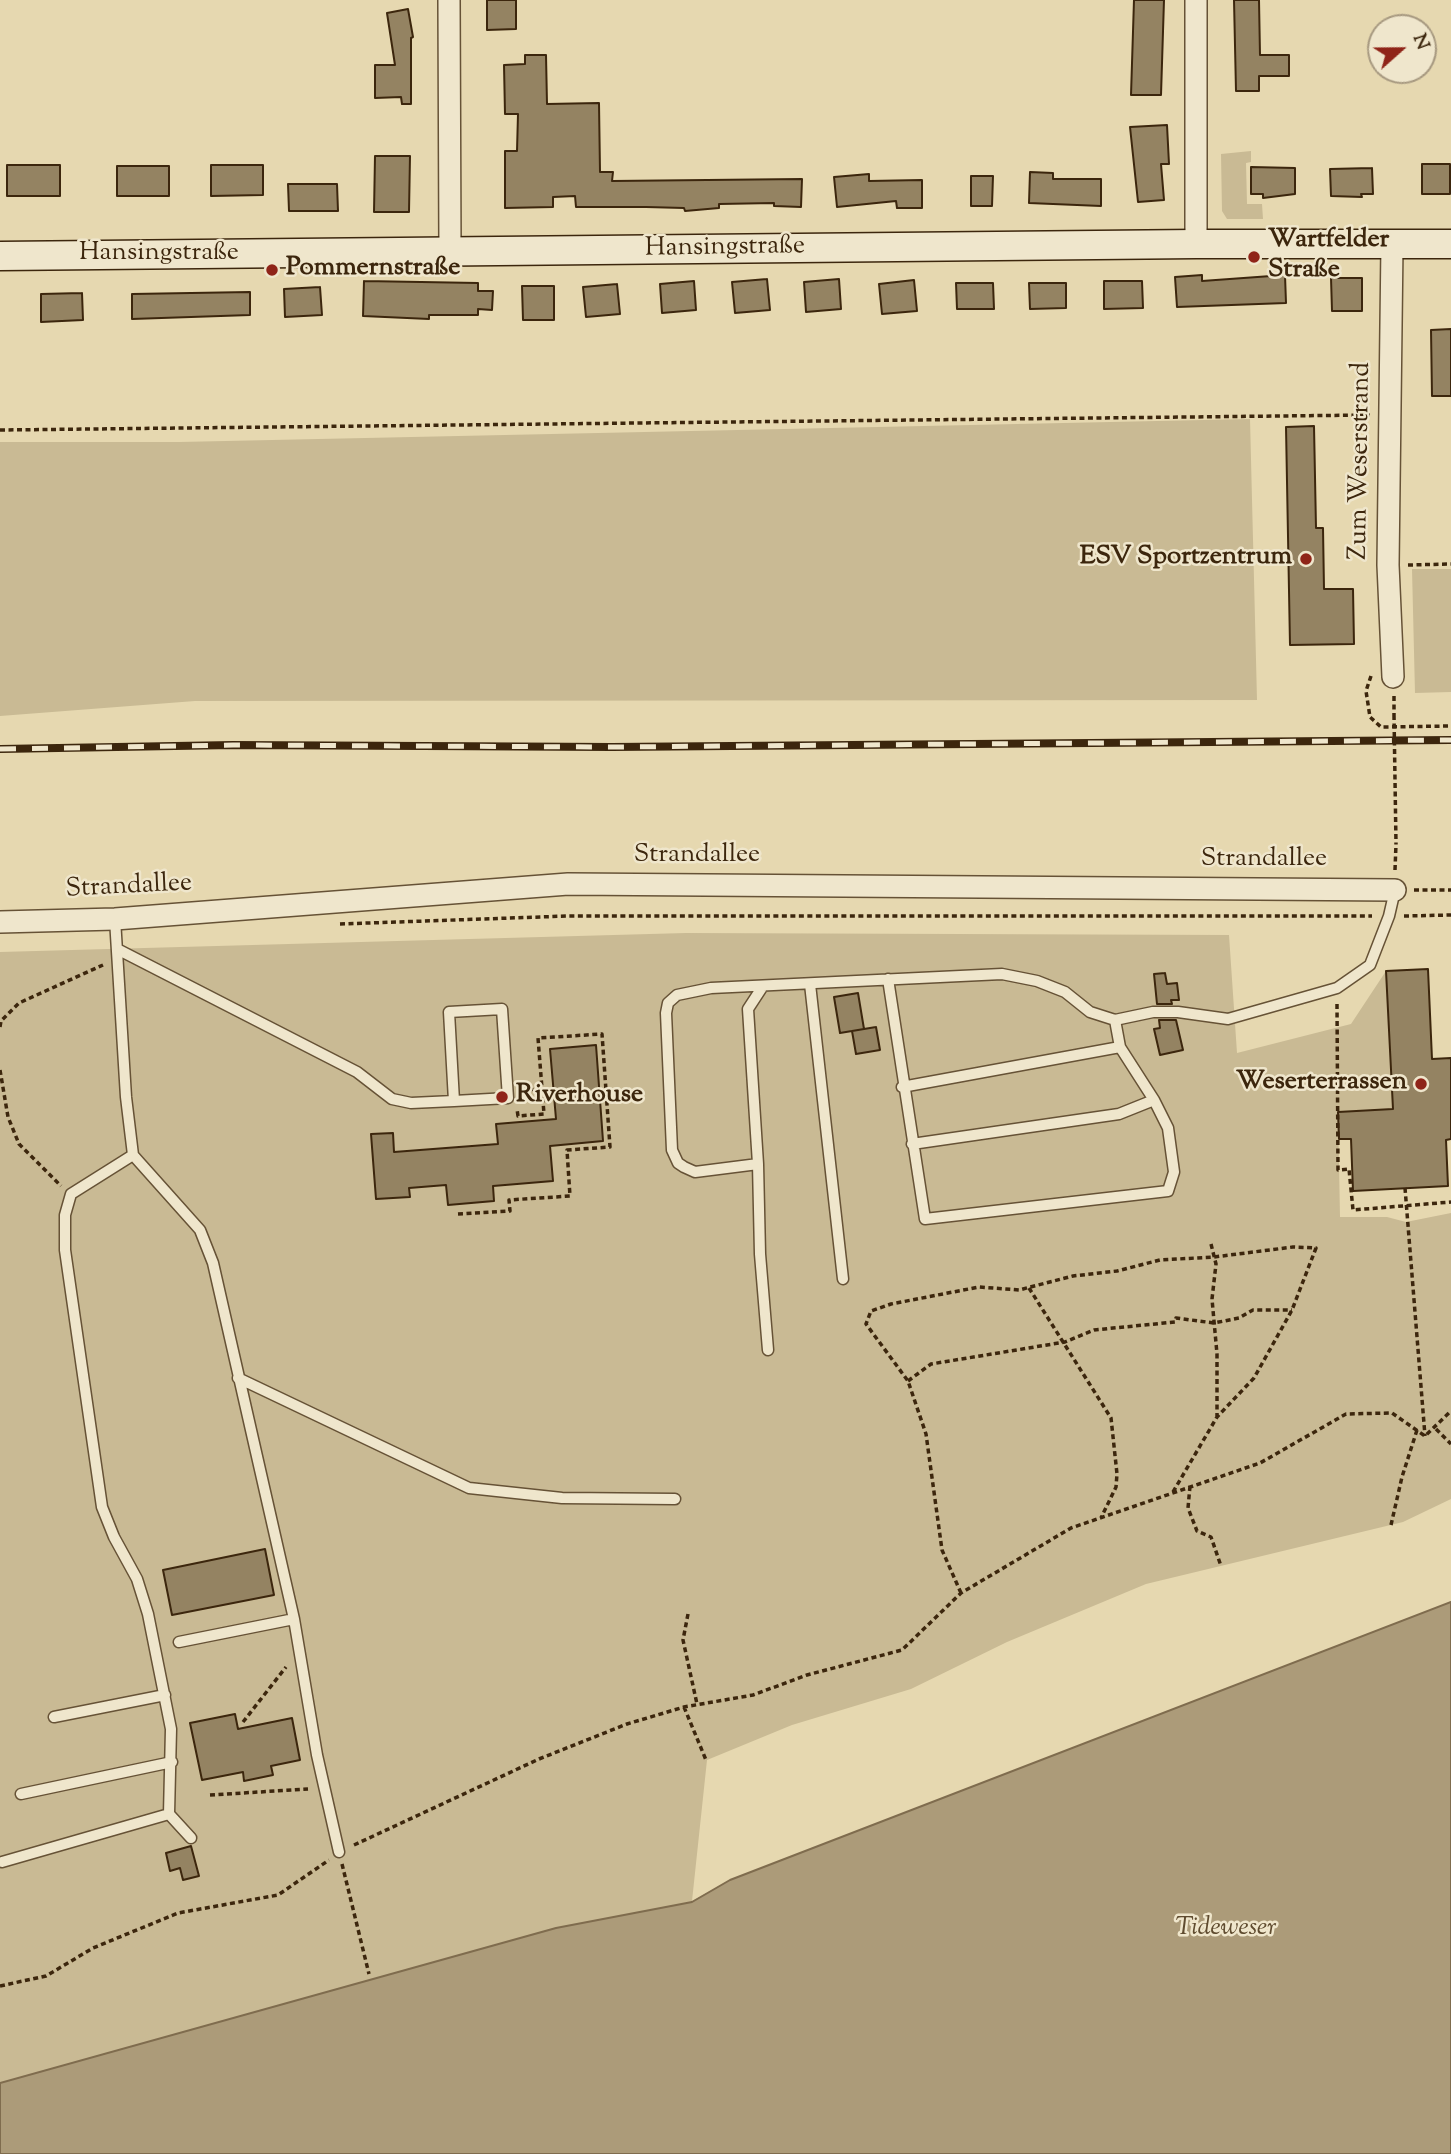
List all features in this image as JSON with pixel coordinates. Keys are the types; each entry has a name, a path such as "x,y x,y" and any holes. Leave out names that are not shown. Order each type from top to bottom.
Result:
{"street":[{"path":"449,0 450,252"},
{"path":"1196,0 1196,244"},
{"name":"Hansingstraße","path":"0,256 1196,244 1451,244"},
{"name":"Zum Weserstrand","path":"1392,245 1388,565 1393,669"},
{"name":"Strandallee","path":"0,922 115,919 568,884 1395,890"}],"lane":[{"path":"758,1164 695,1172 678,1163 674,1156 666,1013 668,1003 677,995 710,988 1002,974 1037,981 1065,992 1090,1012 1115,1020 1153,1013 1178,1012 1228,1019 1337,988 1370,965 1389,916 1395,890"},
{"path":"115,919 126,1097 133,1155 200,1230 212,1263 295,1619 324,1788 339,1852"},
{"path":"119,954 357,1072 392,1099 411,1103 454,1101 508,1098 502,1009 449,1012 454,1101"},
{"path":"888,979 902,1087 925,1219 1168,1191 1174,1172 1168,1128 1120,1046 1115,1020"},
{"path":"810,984 843,1279"},
{"path":"763,986 748,1009 768,1350"},
{"path":"902,1087 1120,1046"},
{"path":"912,1144 1119,1115 1154,1100"},
{"path":"133,1155 71,1194 65,1214 65,1250 103,1507 114,1537 137,1579 165,1695 172,1762 169,1814 191,1838"},
{"path":"238,1378 469,1488 562,1498 675,1499"},
{"path":"179,1642 295,1619"},
{"path":"54,1717 165,1695"},
{"path":"21,1794 172,1762"},
{"path":"2,1863 169,1814"}],"path":[{"path":"0,430 1390,415"},
{"path":"1388,565 1451,564"},
{"path":"1393,669 1384,664 1373,672 1366,691 1370,717 1381,727 1451,726"},
{"path":"1394,715 1395,890 1451,890"},
{"path":"336,924 581,916 1451,915"},
{"path":"0,1027 1,1021 19,1003 119,954"},
{"path":"1337,988 1338,1170 1349,1169 1353,1210 1451,1202"},
{"path":"458,1214 510,1211 509,1200 570,1196 567,1150 610,1147 602,1034 538,1038 544,1114 518,1116 517,1104"},
{"path":"0,1070 8,1117 19,1144 71,1194"},
{"path":"508,1091 542,1089"},
{"path":"1405,1188 1425,1436"},
{"path":"1211,1244 1214,1258 1212,1299 1217,1354 1217,1417"},
{"path":"961,1593 942,1550 926,1434 908,1381 866,1324 871,1311 891,1304 979,1287 1029,1288 1073,1276 1117,1271 1160,1261 1214,1258 1293,1247 1316,1248 1292,1310 1254,1378 1217,1417 1173,1492"},
{"path":"1029,1288 1111,1418 1118,1474 1116,1487 1101,1518"},
{"path":"908,1381 931,1364 1065,1342 1094,1330 1175,1322 1176,1318 1214,1323 1239,1318 1254,1310 1292,1310"},
{"path":"1425,1436 1436,1429 1451,1411"},
{"path":"0,1986 46,1976 93,1948 177,1913 278,1895 339,1852 538,1759 627,1724 697,1704 753,1695 807,1675 902,1650 961,1593 1072,1528 1260,1463 1346,1414 1392,1413 1425,1436"},
{"path":"1436,1429 1451,1444"},
{"path":"1391,1525 1402,1476 1417,1430"},
{"path":"1190,1486 1188,1508 1197,1531 1211,1538 1221,1566"},
{"path":"688,1614 683,1640 697,1704"},
{"path":"243,1723 299,1648"},
{"path":"684,1707 706,1760"},
{"path":"210,1795 324,1788"},
{"path":"339,1852 369,1974"}],"green space":[{"path":"1251,151 1251,162 1246,163 1247,204 1262,204 1263,219 1227,219 1222,211 1221,154"},
{"path":"1250,419 1257,700 195,701 0,716 0,442 179,442"},
{"path":"1412,569 1451,569 1451,692 1415,693"},
{"path":"686,933 1229,935 1237,1053 1351,1024 1386,971 1393,1109 1338,1112 1340,1217 1387,1217 1406,1222 1451,1213 1451,1499 1403,1522 1146,1584 1007,1642 911,1689 792,1725 707,1760 692,1901 730,1880 1451,1602 1451,2154 0,2154 0,952"}],"shaded area":[{"name":"Tideweser","path":"1451,1602 1451,2154 0,2154 0,2083 556,1928 692,1902 730,1880"}],"building":[{"path":"487,0 516,0 516,29 487,30"},
{"path":"1134,0 1164,0 1161,95 1131,95"},
{"path":"1234,0 1259,0 1260,55 1289,55 1289,76 1259,76 1259,91 1236,91"},
{"path":"408,9 413,37 411,104 402,104 401,97 375,98 375,65 395,65 387,13"},
{"path":"525,55 546,55 547,104 599,103 600,172 613,172 612,181 802,179 801,207 774,206 774,203 719,204 719,208 685,211 684,208 576,207 575,196 553,197 553,207 505,208 505,151 517,151 518,114 505,114 504,65 525,64"},
{"path":"1167,125 1169,164 1161,164 1164,200 1138,202 1130,127"},
{"path":"375,156 410,156 409,212 374,212"},
{"path":"1422,164 1450,164 1450,194 1422,194"},
{"path":"7,165 60,165 60,196 7,196"},
{"path":"211,165 263,165 263,195 211,196"},
{"path":"117,166 169,166 169,196 117,196"},
{"path":"1251,167 1295,168 1295,194 1263,198 1263,194 1251,194"},
{"path":"1372,168 1373,194 1361,194 1362,197 1331,196 1330,169"},
{"path":"1030,172 1053,173 1053,179 1101,179 1101,206 1029,203"},
{"path":"869,174 869,181 922,180 922,208 897,208 896,201 837,207 834,177"},
{"path":"971,176 993,176 992,206 971,206"},
{"path":"288,184 337,184 338,211 289,211"},
{"path":"1202,275 1202,281 1285,275 1286,303 1177,307 1175,277"},
{"path":"1331,278 1362,278 1362,311 1332,311"},
{"path":"767,279 770,310 735,313 732,282"},
{"path":"839,279 841,309 806,312 804,282"},
{"path":"914,280 917,311 882,314 879,284"},
{"path":"364,281 478,283 478,291 493,291 492,310 478,309 478,315 429,315 429,319 363,316"},
{"path":"694,281 696,310 662,313 660,284"},
{"path":"1104,281 1142,281 1143,308 1104,309"},
{"path":"956,283 993,283 994,309 957,309"},
{"path":"1029,283 1066,283 1066,308 1030,309"},
{"path":"617,284 620,314 586,317 583,287"},
{"path":"522,286 554,286 554,320 523,320"},
{"path":"320,287 322,315 285,317 284,289"},
{"path":"250,292 250,315 132,319 132,294"},
{"path":"82,293 83,320 41,322 41,294"},
{"path":"1451,329 1451,396 1432,396 1431,330"},
{"name":"ESV Sportzentrum","path":"1314,426 1316,528 1323,528 1324,589 1353,589 1354,644 1290,645 1286,427"},
{"name":"Weserterrassen","path":"1428,969 1432,1059 1451,1058 1451,1139 1446,1140 1448,1186 1353,1191 1351,1139 1339,1139 1338,1112 1393,1109 1386,971"},
{"path":"1165,973 1167,984 1177,983 1179,1000 1171,1000 1172,1004 1157,1004 1154,974"},
{"path":"858,993 864,1029 840,1033 834,997"},
{"path":"1159,1020 1176,1020 1183,1050 1160,1055 1154,1029 1160,1028"},
{"path":"876,1027 880,1050 856,1054 852,1031"},
{"path":"596,1045 603,1141 550,1146 553,1181 493,1186 494,1201 448,1205 446,1185 409,1188 410,1197 376,1199 371,1134 393,1133 394,1152 498,1144 496,1124 556,1119 550,1049"},
{"path":"265,1549 274,1595 172,1615 163,1570"},
{"path":"235,1714 238,1729 292,1718 300,1760 271,1766 273,1775 244,1781 243,1772 202,1780 190,1723"},
{"path":"191,1846 199,1876 183,1880 180,1868 170,1871 166,1853"}],"railway":[{"path":"0,749 233,745 612,747 1451,740"}],"place":[{"name":"Wartfelder Straße","path":"1254,257"},
{"name":"Pommernstraße","path":"272,270"},
{"name":"ESV Sportzentrum","path":"1306,559"},
{"name":"Weserterrassen","path":"1421,1084"},
{"name":"Riverhouse","path":"502,1097"}]}
